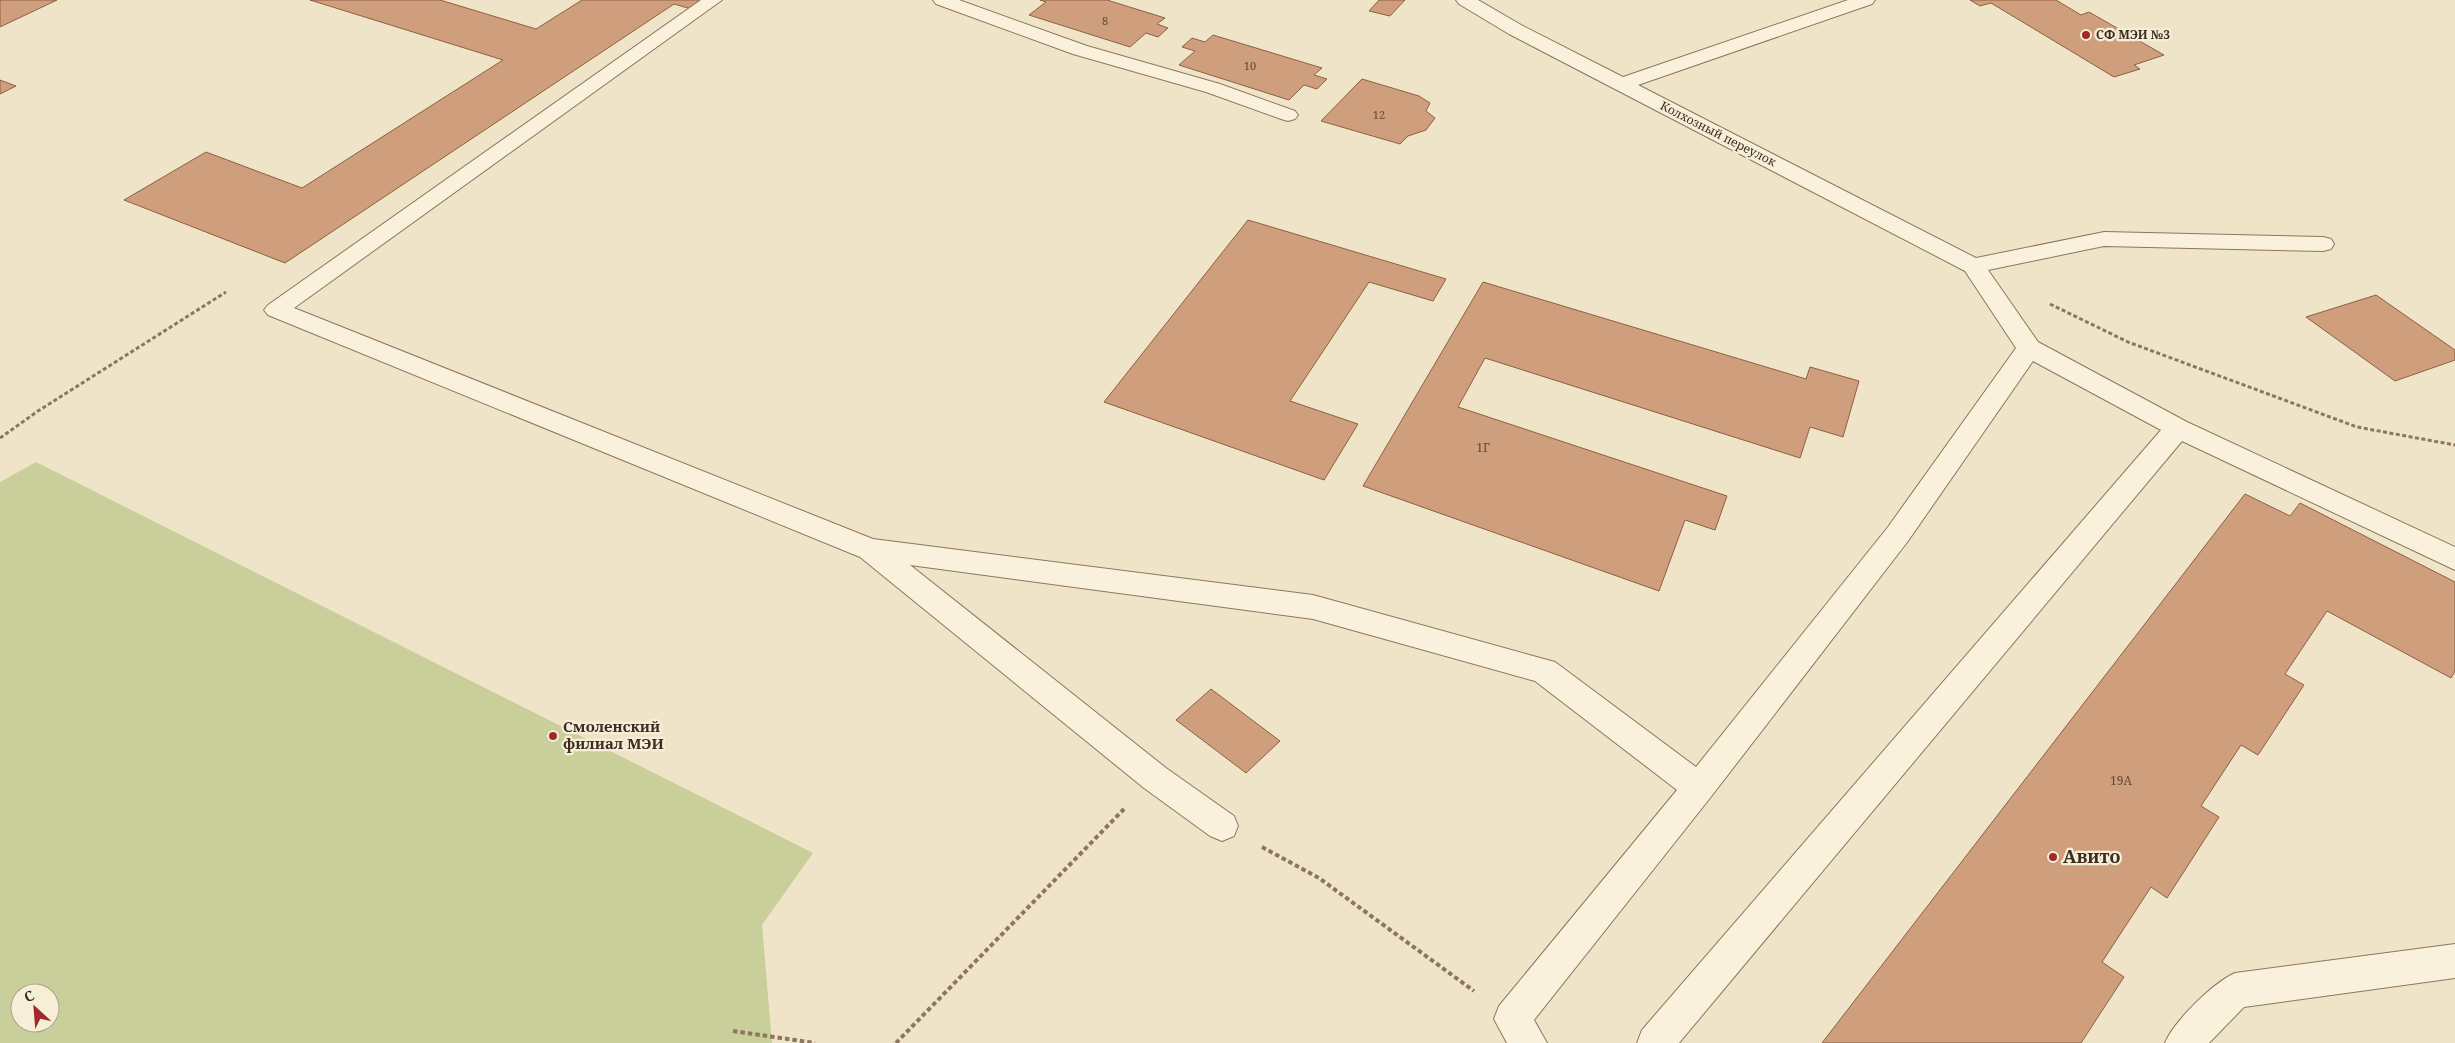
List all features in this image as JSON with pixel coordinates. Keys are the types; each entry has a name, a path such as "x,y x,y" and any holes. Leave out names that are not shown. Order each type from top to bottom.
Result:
{"street":[{"path":"713,0 276,310 870,549 1313,607 1544,671 1699,788"},
{"path":"942,0 1080,50 1212,88 1288,115"},
{"name":"Колхозный переулок","path":"1465,0 1516,30 1973,266"},
{"path":"1622,84 1866,0"},
{"path":"2323,244 2104,239 1973,266 2029,348 2178,428 2455,559"},
{"path":"1521,1031 1699,788 1898,534 2029,348"},
{"path":"1655,1043 2178,428"},
{"path":"870,549 1155,778 1222,826"},
{"path":"2183,1043 2235,992 2455,961"}],"path":[{"path":"0,438 38,411 226,292"},
{"path":"2042,300 2128,342 2357,427 2455,445"},
{"path":"896,1043 1155,778"},
{"path":"1222,826 1319,878 1521,1031"},
{"path":"733,1031 815,1043"}],"green space":[{"path":"36,462 813,853 762,925 772,1043 0,1043 0,482"}],"building":[{"path":"0,0 57,0 0,27"},
{"path":"310,0 440,0 536,29 582,0 705,0 691,9 674,4 285,263 124,200 206,152 302,188 503,60"},
{"path":"1040,0 1107,0 1165,18 1157,24 1168,28 1158,37 1146,33 1130,47 1029,15 1046,2"},
{"path":"1379,0 1405,0 1390,16 1369,11"},
{"name":"СФ МЭИ №3","path":"1970,0 2056,0 2081,15 2089,12 2164,55 2134,65 2140,69 2114,77 1991,3 1980,6"},
{"path":"1213,35 1322,68 1314,75 1327,79 1317,89 1304,85 1289,100 1179,65 1195,51 1182,47 1192,38 1205,42"},
{"path":"1362,79 1419,96 1430,103 1426,111 1435,118 1426,130 1408,136 1400,144 1321,121"},
{"path":"0,80 16,86 0,94"},
{"path":"1248,220 1446,279 1433,301 1369,282 1290,401 1358,424 1324,480 1104,402"},
{"path":"1483,282 1806,379 1810,367 1859,381 1843,437 1810,427 1800,458 1485,358 1458,407 1727,496 1715,530 1685,520 1659,591 1363,486"},
{"path":"2376,295 2455,350 2455,360 2395,381 2306,317"},
{"path":"2245,494 2290,516 2300,503 2455,582 2455,671 2451,678 2327,611 2285,674 2304,685 2258,755 2241,745 2201,806 2219,817 2167,898 2151,887 2102,962 2124,977 2081,1043 1822,1043"},
{"path":"1211,689 1280,741 1246,773 1176,720"}],"place":[{"name":"СФ МЭИ №3","path":"2086,35"},
{"name":"Смоленский филиал МЭИ","path":"553,736"},
{"name":"Авито","path":"2053,857"}]}
